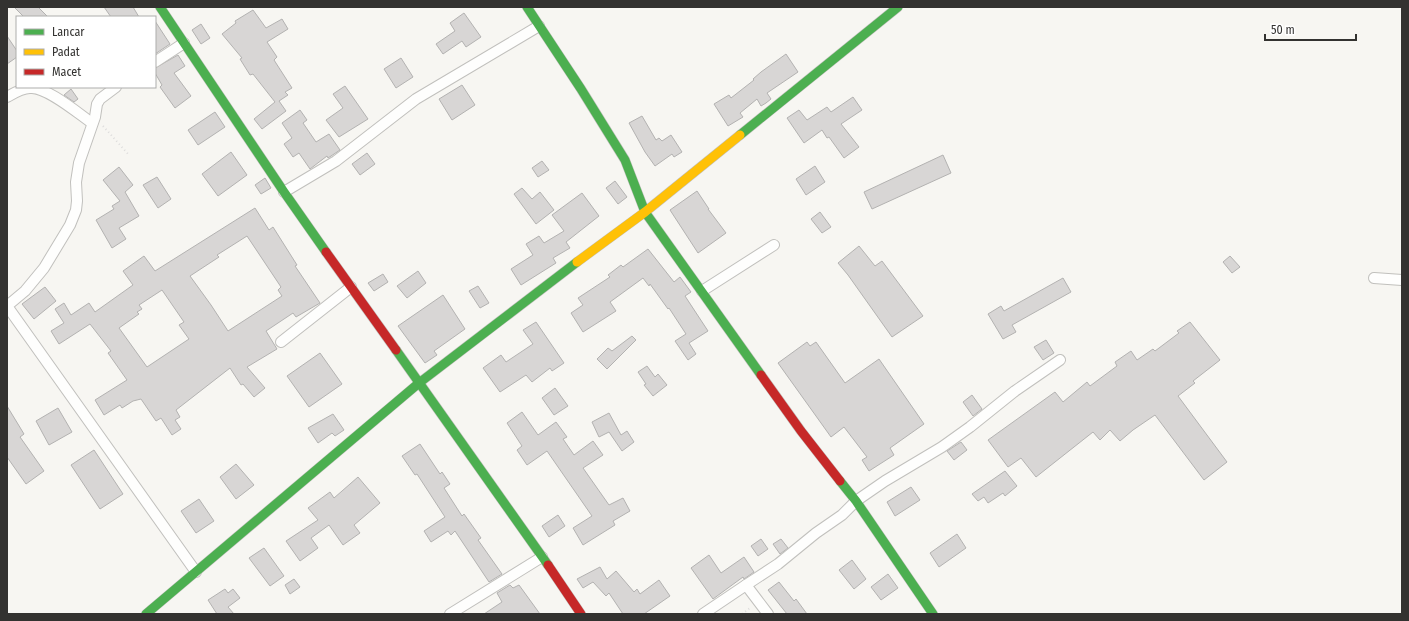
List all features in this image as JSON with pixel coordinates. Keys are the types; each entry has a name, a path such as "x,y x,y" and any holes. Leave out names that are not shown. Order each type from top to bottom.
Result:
{"street":[{"path":"160,7 284,192 542,556 581,614"},
{"path":"527,7 581,89 625,160 645,212 801,431 856,501 933,614"},
{"path":"146,614 419,383 546,285 645,212 898,7"},
{"path":"284,192 336,161 416,99 539,26"},
{"path":"156,61 184,43"},
{"path":"7,97 28,88"},
{"path":"35,88 57,98 93,120"},
{"path":"115,88 100,99 97,104 79,163 76,182 76,210 70,225 44,268 25,291 7,306 196,572"},
{"path":"702,291 774,245"},
{"path":"1374,278 1402,280"},
{"path":"281,342 351,287"},
{"path":"703,614 778,564 816,533 842,515 856,501 885,481 942,448 1015,391 1060,360"},
{"path":"450,614 542,556"},
{"path":"746,585 768,614"}],"path":[{"path":"93,120 129,155"}],"building":[{"path":"14,7 38,7 47,16 23,16"},
{"path":"104,7 133,7 138,16 110,16"},
{"path":"253,10 266,28 282,19 288,29 267,42 277,57 274,60 292,88 285,92 288,95 279,101 286,111 262,129 254,119 275,102 253,74 250,75 240,59 242,58 222,34 236,23 235,21"},
{"path":"464,13 481,37 466,47 462,41 443,54 436,44 455,31 450,23"},
{"path":"156,23 170,44 156,53"},
{"path":"201,24 210,38 201,44 192,30"},
{"path":"7,36 16,50 16,58 7,64"},
{"path":"786,54 798,72 767,93 771,99 766,103 761,106 757,99 740,113 743,117 728,126 714,104 729,95 731,98 754,80 753,79 761,72"},
{"path":"178,55 185,66 174,73 191,96 175,108 160,87 162,85 156,75 156,67"},
{"path":"401,58 413,77 396,88 384,69"},
{"path":"462,85 475,105 452,120 439,99"},
{"path":"345,86 368,119 339,137 326,120 343,108 333,94"},
{"path":"71,89 78,99 74,102 64,95"},
{"path":"853,97 862,110 841,124 859,147 844,158 822,130 804,143 787,118 799,110 807,120 827,107 831,112"},
{"path":"300,110 307,120 303,123 316,142 329,134 340,150 328,158 327,156 310,169 299,153 293,157 284,144 292,138 282,123"},
{"path":"215,112 225,127 198,145 188,130"},
{"path":"642,116 656,140 659,138 662,141 671,135 682,152 674,157 672,154 655,166 645,152 629,123"},
{"path":"231,152 247,175 218,196 202,174"},
{"path":"367,153 375,164 360,175 352,164"},
{"path":"943,155 951,173 872,209 864,192"},
{"path":"542,161 549,170 538,177 532,168"},
{"path":"815,166 825,182 806,195 796,179"},
{"path":"119,167 133,185 125,192 139,216 119,228 126,239 112,248 96,220 114,209 112,206 120,201 103,180"},
{"path":"157,177 171,199 158,208 143,185"},
{"path":"265,178 271,188 261,194 255,185"},
{"path":"615,181 627,197 618,204 606,188"},
{"path":"522,188 532,199 540,192 554,210 536,224 514,194"},
{"path":"697,191 726,233 698,253 670,210"},
{"path":"582,193 599,216 566,242 570,248 553,258 556,263 521,285 511,269 533,255 526,244 539,236 544,243 564,231 552,215"},
{"path":"255,208 269,230 273,227 297,265 295,266 320,303 296,317 293,313 266,331 277,349 247,367 265,388 254,397 243,384 241,385 230,368 176,410 180,417 175,420 181,429 172,435 161,418 156,421 141,399 133,401 122,408 120,405 104,415 95,400 127,380 108,353 111,351 90,324 59,344 51,331 64,323 55,309 64,303 71,315 89,303 95,312 133,285 123,271 144,256 155,271","holes":["247,236 281,287 278,290 282,296 228,331 190,276 219,257 217,255","162,290 184,322 179,325 189,339 147,367 119,328 139,314 137,312 142,309 139,305"]},
{"path":"820,212 831,227 822,233 811,219"},
{"path":"859,246 875,266 882,261 923,316 892,337 838,263"},
{"path":"648,249 674,282 680,277 691,292 685,296 708,331 689,343 696,354 688,360 675,341 686,334 669,308 668,309 650,284 649,286 643,278 610,302 616,311 583,332 571,313 583,305 578,298 610,277 608,275 621,265 623,267"},
{"path":"1230,256 1240,267 1232,273 1223,262"},
{"path":"418,271 426,283 407,298 397,286"},
{"path":"383,274 388,282 374,291 368,283"},
{"path":"1063,278 1071,292 1012,325 1016,332 1003,339 988,314 1001,306 1004,311"},
{"path":"478,286 489,303 480,308 469,291"},
{"path":"45,287 56,301 34,319 22,304"},
{"path":"443,295 465,329 434,351 437,355 425,363 398,326"},
{"path":"536,322 564,363 552,371 550,368 532,382 526,375 500,392 483,368 501,355 506,362 533,344 523,330"},
{"path":"1190,322 1220,360 1193,381 1195,383 1178,396 1227,462 1204,480 1155,415 1120,441 1110,430 1100,440 1093,432 1036,477 1021,458 1008,467 988,440 1055,392 1063,402 1087,382 1090,386 1117,366 1115,362 1131,351 1137,360 1153,349 1155,351 1179,333 1177,331"},
{"path":"632,336 636,340 607,369 597,359 608,348 612,351"},
{"path":"1046,340 1054,353 1043,360 1034,347"},
{"path":"807,342 810,346 816,342 845,383 879,359 924,424 890,448 894,455 869,471 862,460 867,457 844,427 831,437 778,363"},
{"path":"320,353 342,384 309,407 287,376"},
{"path":"647,366 655,377 658,374 667,385 653,396 644,385 646,384 638,372"},
{"path":"555,388 568,406 554,415 542,398"},
{"path":"972,395 982,409 973,416 963,402"},
{"path":"7,406 24,434 20,437 44,471 26,484 7,457"},
{"path":"58,408 72,432 49,445 36,421"},
{"path":"522,412 538,435 556,422 567,437 563,439 574,455 593,441 603,455 583,468 609,505 623,498 630,511 613,521 615,525 583,545 573,528 592,516 547,451 527,465 517,450 522,446 507,423"},
{"path":"609,413 621,435 627,431 634,442 622,451 609,432 599,437 592,422"},
{"path":"333,414 344,430 335,436 332,433 318,443 308,428"},
{"path":"961,442 967,450 954,460 947,451"},
{"path":"420,444 440,474 442,472 450,484 444,488 462,516 464,514 481,538 478,540 502,574 489,582 455,531 451,535 448,531 431,542 424,531 445,517 417,474 415,475 402,456"},
{"path":"94,450 123,494 100,509 71,465"},
{"path":"236,464 254,485 236,499 220,477"},
{"path":"1005,471 1017,486 1005,496 1003,493 988,503 984,497 978,501 972,494"},
{"path":"358,477 380,503 354,525 360,533 343,545 329,525 311,538 318,548 300,561 286,541 318,520 308,508 330,492 334,498"},
{"path":"911,487 920,500 895,516 887,502"},
{"path":"199,499 214,521 196,533 181,511"},
{"path":"558,515 565,526 549,537 542,526"},
{"path":"957,534 966,548 939,567 930,553"},
{"path":"761,539 768,549 758,556 751,546"},
{"path":"781,539 788,548 780,554 773,544"},
{"path":"264,548 284,576 270,586 249,558"},
{"path":"709,555 721,573 744,557 754,572 744,579 743,577 713,599 691,568"},
{"path":"852,560 866,579 854,589 839,570"},
{"path":"600,567 607,579 616,571 634,592 637,589 640,594 659,580 670,596 644,614 623,614 609,593 606,596 593,582 583,588 577,579"},
{"path":"888,574 898,588 881,600 871,587"},
{"path":"294,579 300,587 290,594 285,585"},
{"path":"779,582 794,601 796,599 807,614 787,614 768,590"},
{"path":"510,585 513,588 519,585 540,614 484,614 502,602 497,593"},
{"path":"225,589 228,593 233,589 240,598 228,607 234,614 217,614 208,600"}],"traffic: fast":[{"path":"160,7 326,252"},
{"path":"527,7 581,89 625,160 645,212 761,375"},
{"path":"740,135 898,7"},
{"path":"146,614 419,383 577,262"},
{"path":"396,350 548,565"},
{"path":"840,481 856,501 933,614"}],"traffic: slow":[{"path":"577,262 645,212 740,135"}],"traffic: jam":[{"path":"326,252 396,350"},
{"path":"761,375 801,431 840,481"},
{"path":"548,565 581,614"}]}
